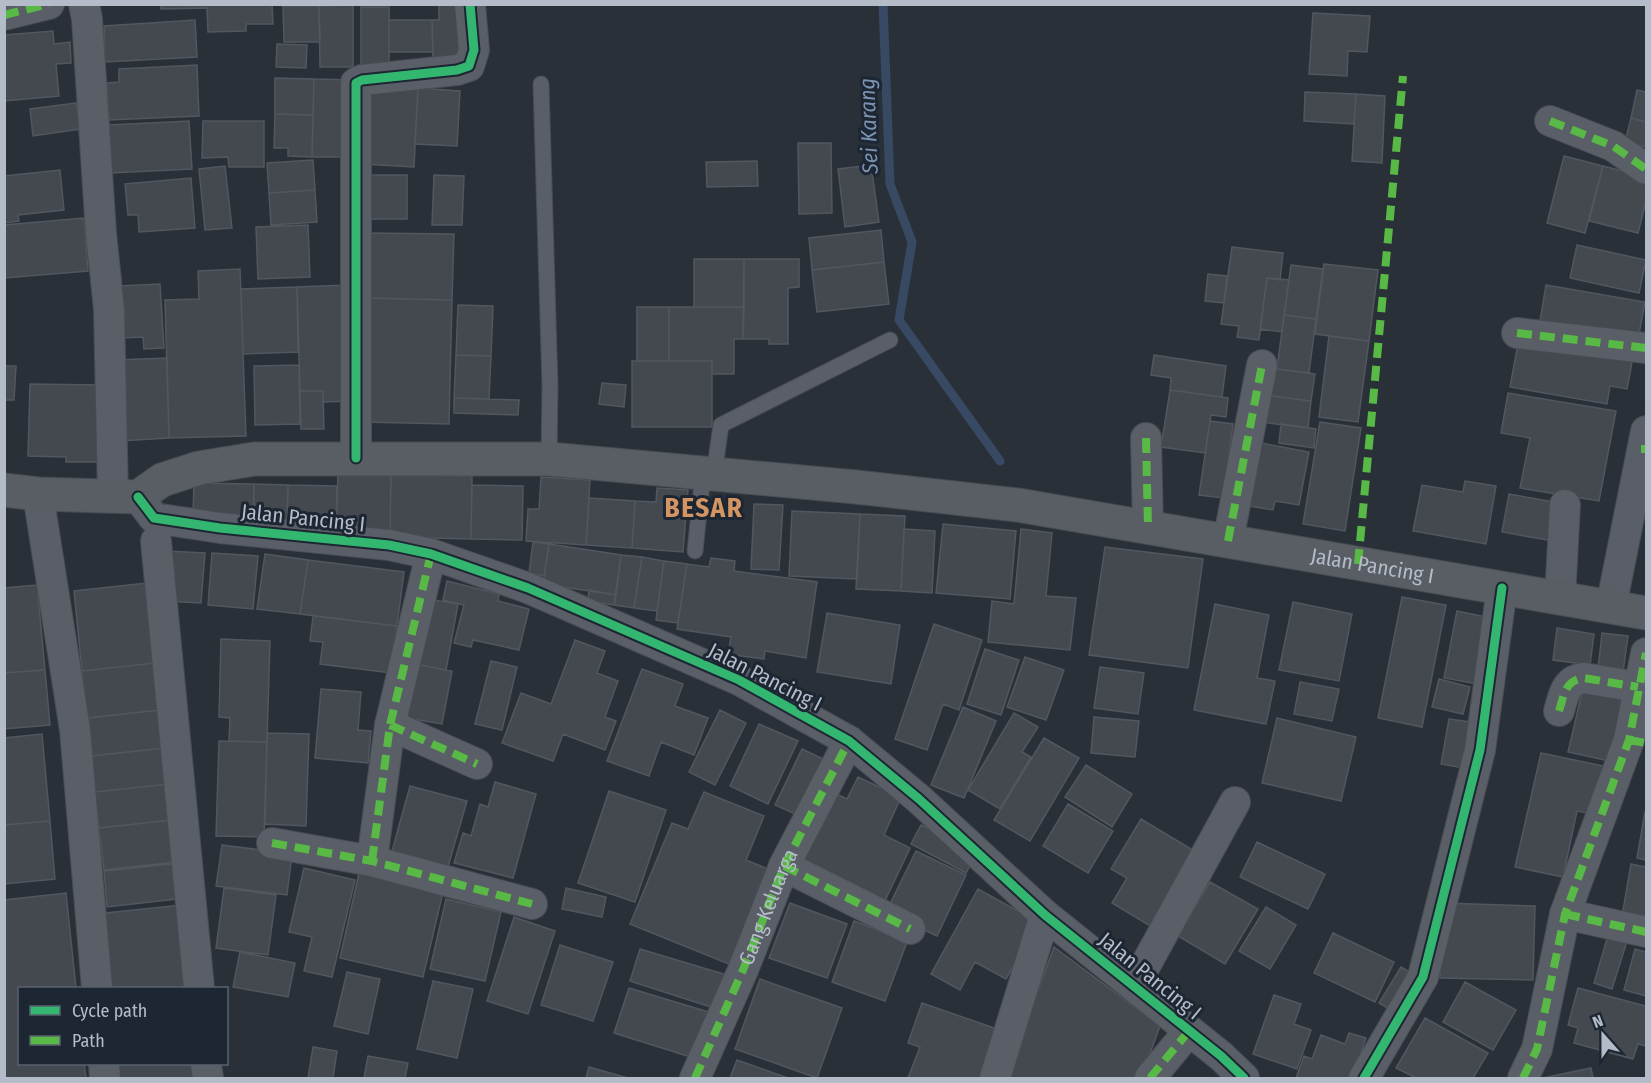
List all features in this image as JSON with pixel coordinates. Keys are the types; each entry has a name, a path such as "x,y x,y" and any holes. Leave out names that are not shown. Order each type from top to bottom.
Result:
{"main road":[{"name":"Jalan Pancing I","path":"126,497 162,480 199,468 254,459 549,459 1018,505 1647,613"},
{"path":"4,490 38,494 126,497"}],"street":[{"path":"4,15 49,4"},
{"path":"84,4 87,19 101,233 126,497"},
{"path":"356,458 356,82 457,70 469,66 474,50 470,4"},
{"path":"1550,121 1613,146 1647,169"},
{"path":"1516,333 1647,348"},
{"path":"1228,541 1262,365"},
{"path":"1146,438 1148,527"},
{"path":"1611,607 1645,443"},
{"path":"38,494 75,730 97,987"},
{"name":"Jalan Pancing I","path":"126,497 154,518 220,528 388,545 431,554 528,588 739,680 849,741 919,799 1037,908 1221,1056 1244,1078"},
{"path":"1560,598 1564,505"},
{"path":"156,541 199,987"},
{"path":"372,861 390,725 431,554"},
{"path":"1364,1078 1423,977 1480,750 1502,588"},
{"path":"1524,1078 1537,1049 1565,914 1638,742 1638,687 1647,653"},
{"path":"1559,711 1566,686 1576,678 1638,687"},
{"path":"390,725 477,764"},
{"name":"Gang Keluarga","path":"695,1078 743,970 784,866 849,741"},
{"path":"1134,986 1235,802"},
{"path":"272,843 372,861 532,904"},
{"path":"784,866 910,929"},
{"path":"995,1078 1037,908"},
{"path":"1565,914 1647,932"},
{"path":"1150,1078 1189,1030"}],"lane":[{"path":"541,84 550,386 549,459"},
{"path":"695,551 708,474 721,425 890,340"}],"building":[{"path":"161,4 272,4 273,24 246,24 246,31 208,32 207,8 161,9"},
{"path":"439,4 459,4 460,63 433,63 432,20 439,20"},
{"path":"353,5 353,67 320,67 319,6"},
{"path":"283,6 319,6 320,42 284,42"},
{"path":"361,7 389,7 389,67 361,67"},
{"path":"1313,13 1370,16 1367,52 1348,51 1347,76 1309,74"},
{"path":"195,20 197,57 105,62 104,26"},
{"path":"389,20 432,20 433,52 389,52"},
{"path":"53,31 54,44 70,42 71,63 56,64 59,96 4,101 4,35"},
{"path":"277,44 307,45 306,68 276,67"},
{"path":"197,65 199,116 109,120 107,83 119,82 119,69"},
{"path":"275,78 314,79 313,115 275,114"},
{"path":"314,79 355,80 352,157 312,157"},
{"path":"366,86 418,88 414,167 362,164"},
{"path":"418,88 460,91 457,146 415,144"},
{"path":"1637,90 1646,92 1646,122 1631,118"},
{"path":"1305,92 1356,94 1354,124 1304,121"},
{"path":"1356,94 1385,96 1382,163 1352,161"},
{"path":"76,103 80,129 33,136 30,109"},
{"path":"275,114 313,115 312,157 288,156 288,148 274,148"},
{"path":"1631,118 1646,122 1646,147 1625,142"},
{"path":"189,121 192,169 111,173 109,125"},
{"path":"203,121 264,121 264,167 229,167 228,157 202,158"},
{"path":"798,143 831,143 832,213 799,214"},
{"path":"1564,156 1603,166 1585,233 1547,223"},
{"path":"313,160 315,190 269,193 267,163"},
{"path":"757,161 758,186 707,187 706,162"},
{"path":"871,165 879,222 845,227 838,169"},
{"path":"225,166 232,228 205,230 199,169"},
{"path":"1603,166 1646,177 1646,201 1638,233 1589,221"},
{"path":"60,170 64,210 18,215 19,221 4,223 4,176"},
{"path":"360,175 407,175 407,219 361,219"},
{"path":"434,175 464,176 462,225 432,225"},
{"path":"191,178 195,228 139,232 138,215 128,215 125,184"},
{"path":"315,190 317,222 271,225 269,193"},
{"path":"84,218 88,271 4,278 4,225"},
{"path":"308,225 310,277 258,279 256,227"},
{"path":"881,230 884,262 812,270 809,238"},
{"path":"367,233 454,234 452,300 365,298"},
{"path":"1577,245 1646,260 1639,293 1570,278"},
{"path":"1232,247 1283,253 1280,280 1267,278 1259,340 1237,337 1239,326 1221,324"},
{"path":"694,259 744,259 744,307 694,307"},
{"path":"744,259 799,259 799,287 788,288 788,344 769,344 769,339 743,339"},
{"path":"884,262 889,304 817,312 812,270"},
{"path":"1324,264 1378,270 1369,341 1315,334"},
{"path":"1291,265 1323,269 1316,319 1284,315"},
{"path":"240,269 246,436 169,438 165,300 199,299 198,271"},
{"path":"1208,274 1227,276 1224,303 1205,301"},
{"path":"1267,278 1289,280 1282,332 1260,329"},
{"path":"160,284 164,348 144,349 143,337 122,338 119,286"},
{"path":"348,285 351,401 323,402 323,391 300,391 297,287"},
{"path":"1546,285 1645,302 1637,344 1539,327"},
{"path":"297,287 298,352 243,354 241,289"},
{"path":"365,298 452,300 449,424 362,422"},
{"path":"458,305 493,306 491,356 456,355"},
{"path":"637,307 669,307 669,361 637,361"},
{"path":"669,307 744,307 743,339 734,339 734,374 712,374 712,361 669,361"},
{"path":"1284,315 1316,319 1309,373 1277,369"},
{"path":"1329,336 1369,341 1358,422 1319,417"},
{"path":"1519,338 1633,357 1627,389 1610,386 1607,404 1510,387"},
{"path":"456,355 491,356 489,399 454,398"},
{"path":"1154,355 1226,366 1222,397 1170,390 1171,378 1151,375"},
{"path":"167,358 169,438 119,441 116,360"},
{"path":"632,361 712,361 712,427 632,427"},
{"path":"299,365 300,424 255,425 254,366"},
{"path":"4,366 16,366 14,400 4,400"},
{"path":"1268,368 1315,374 1311,401 1264,395"},
{"path":"602,383 626,385 624,407 599,404"},
{"path":"30,384 100,385 98,462 66,462 66,457 28,456"},
{"path":"1170,390 1228,398 1226,417 1211,415 1205,453 1161,447"},
{"path":"300,391 323,391 324,429 301,429"},
{"path":"1508,393 1616,411 1599,501 1520,488 1530,438 1501,433"},
{"path":"1264,395 1311,401 1308,428 1261,422"},
{"path":"454,398 519,400 518,415 454,413"},
{"path":"1210,421 1233,424 1223,498 1199,495"},
{"path":"1320,422 1361,428 1345,531 1303,524"},
{"path":"1281,424 1316,429 1314,448 1279,443"},
{"path":"1261,443 1309,452 1299,505 1275,501 1273,510 1249,506"},
{"path":"338,474 391,475 390,537 336,529"},
{"path":"391,475 472,476 471,539 390,537"},
{"path":"541,477 590,480 586,545 526,541 528,509 539,509"},
{"path":"1465,481 1496,486 1486,544 1413,531 1422,485 1463,492"},
{"path":"194,483 254,484 254,516 193,514"},
{"path":"254,484 288,485 287,524 253,524"},
{"path":"288,485 337,486 336,529 287,528"},
{"path":"472,485 523,486 522,540 471,539"},
{"path":"657,488 688,490 683,552 632,548 635,501 656,502"},
{"path":"1509,494 1560,503 1553,541 1502,532"},
{"path":"589,498 635,501 632,548 586,545"},
{"path":"754,504 783,505 779,570 751,569"},
{"path":"792,511 860,514 857,579 789,576"},
{"path":"860,514 905,516 901,591 856,589"},
{"path":"943,524 1016,531 1010,599 936,593"},
{"path":"904,529 935,531 932,593 901,591"},
{"path":"1021,529 1052,533 1046,596 1076,598 1070,650 988,642 992,601 1014,604"},
{"path":"533,542 549,544 544,576 529,573"},
{"path":"549,544 621,555 616,595 543,584"},
{"path":"1105,547 1203,559 1188,668 1089,655"},
{"path":"168,551 205,553 201,603 164,601"},
{"path":"212,553 258,556 253,609 208,605"},
{"path":"265,554 308,560 300,614 257,609"},
{"path":"621,555 642,557 634,608 614,605"},
{"path":"642,557 664,561 657,611 634,608"},
{"path":"711,558 735,561 734,571 817,582 806,658 765,651 764,659 728,654 731,637 677,629 687,564 709,567"},
{"path":"308,560 404,572 397,626 300,614"},
{"path":"664,561 687,564 678,623 656,620"},
{"path":"447,581 499,594 498,601 529,609 519,650 473,640 471,647 454,643 464,605 443,600"},
{"path":"156,582 164,662 82,671 74,591"},
{"path":"37,585 45,670 4,673 4,588"},
{"path":"589,590 616,595 614,605 588,601"},
{"path":"1402,597 1446,605 1422,727 1378,718"},
{"path":"422,598 458,604 446,670 409,663"},
{"path":"1293,602 1352,614 1339,681 1279,670"},
{"path":"1215,604 1269,615 1257,678 1275,681 1266,724 1194,710"},
{"path":"1457,611 1496,619 1483,685 1444,678"},
{"path":"827,613 900,625 891,684 817,672"},
{"path":"313,616 397,626 391,673 320,664 323,642 310,641"},
{"path":"934,624 982,640 959,710 943,704 927,750 895,739"},
{"path":"1557,628 1594,634 1590,665 1553,660"},
{"path":"1602,633 1628,636 1623,672 1598,669"},
{"path":"221,639 270,641 267,742 229,741 230,718 219,717"},
{"path":"575,640 605,651 597,673 618,681 605,717 616,721 605,750 563,734 553,761 502,743 521,693 551,704"},
{"path":"985,649 1019,660 1001,715 967,704"},
{"path":"1025,657 1064,670 1046,720 1007,707"},
{"path":"491,661 517,667 502,730 475,724"},
{"path":"164,662 169,709 87,718 82,671"},
{"path":"409,663 452,671 442,724 399,717"},
{"path":"1100,667 1144,673 1138,714 1094,708"},
{"path":"642,669 683,684 675,706 708,718 694,755 661,742 649,776 607,761"},
{"path":"45,670 50,725 4,729 4,673"},
{"path":"1439,679 1470,687 1463,714 1432,707"},
{"path":"1300,682 1339,689 1332,721 1294,714"},
{"path":"1584,684 1628,693 1614,762 1568,752"},
{"path":"321,689 361,692 358,730 371,731 368,763 315,758"},
{"path":"963,707 996,721 964,798 931,785"},
{"path":"169,709 174,747 91,756 87,718"},
{"path":"720,710 746,723 715,785 689,772"},
{"path":"1014,713 1038,727 1022,752 1031,757 1000,809 968,790"},
{"path":"1094,717 1139,721 1135,757 1091,753"},
{"path":"1277,718 1356,737 1341,801 1262,783"},
{"path":"1449,719 1477,723 1469,769 1441,764"},
{"path":"759,724 798,741 768,804 730,786"},
{"path":"267,733 309,734 306,826 265,824"},
{"path":"42,734 50,821 4,825 4,738"},
{"path":"1044,738 1079,758 1030,841 994,820"},
{"path":"219,741 267,742 264,837 216,836"},
{"path":"174,747 178,783 95,792 91,756"},
{"path":"802,749 830,762 804,818 775,805"},
{"path":"1541,753 1608,767 1598,815 1577,811 1563,877 1515,867"},
{"path":"1086,765 1132,794 1112,827 1065,797"},
{"path":"858,777 901,797 884,835 910,848 882,907 792,865 828,790 847,799"},
{"path":"495,782 536,794 513,878 454,863 463,833 471,836 480,804 488,807"},
{"path":"178,783 181,819 99,828 95,792"},
{"path":"410,786 467,801 445,877 389,862"},
{"path":"609,791 666,810 635,902 578,883"},
{"path":"704,792 764,816 746,860 768,869 729,964 630,924 672,823 688,829"},
{"path":"1068,804 1113,831 1088,873 1043,846"},
{"path":"1646,812 1646,860 1637,858"},
{"path":"181,819 186,861 104,870 99,828"},
{"path":"1141,819 1196,852 1152,927 1112,903 1127,878 1111,869"},
{"path":"50,821 55,879 4,884 4,825"},
{"path":"921,825 977,853 966,873 911,844"},
{"path":"1257,842 1325,874 1308,909 1240,877"},
{"path":"222,845 292,854 287,895 216,886"},
{"path":"916,851 966,875 937,936 886,912"},
{"path":"181,863 185,898 107,907 104,871"},
{"path":"1631,864 1646,867 1646,927 1621,922"},
{"path":"304,868 355,880 332,977 304,971 312,937 289,932"},
{"path":"359,873 443,892 423,977 340,958"},
{"path":"1210,882 1258,909 1225,964 1178,936"},
{"path":"224,888 276,895 268,955 216,948"},
{"path":"566,888 606,897 602,917 562,909"},
{"path":"978,889 1038,922 1006,979 975,962 960,990 931,974"},
{"path":"66,893 76,987 18,987 18,1065 84,1065 86,1078 4,1078 4,900"},
{"path":"446,899 501,912 485,981 430,969"},
{"path":"790,903 847,924 827,978 769,958"},
{"path":"1443,903 1535,906 1533,980 1440,978"},
{"path":"181,905 189,987 105,987 97,914"},
{"path":"1266,907 1296,925 1270,969 1239,951"},
{"path":"514,917 555,931 528,1014 487,1001"},
{"path":"854,921 883,932 911,931 885,1001 832,982"},
{"path":"1609,932 1628,938 1612,989 1594,983"},
{"path":"1333,933 1394,962 1375,1002 1314,973"},
{"path":"560,945 613,962 593,1021 541,1005"},
{"path":"1054,947 1160,1026 1141,1078 1006,1078"},
{"path":"640,949 727,975 717,1009 630,981"},
{"path":"1635,949 1646,952 1646,996 1624,990"},
{"path":"240,952 295,963 288,997 233,987"},
{"path":"1401,967 1421,979 1399,1015 1379,1003"},
{"path":"347,972 380,979 368,1034 334,1026"},
{"path":"760,979 842,1008 817,1078 735,1049"},
{"path":"433,981 473,989 457,1058 417,1049"},
{"path":"1465,982 1516,1010 1493,1050 1443,1022"},
{"path":"629,988 712,1013 697,1059 614,1033"},
{"path":"1578,988 1646,1006 1646,1046 1638,1044 1633,1059 1574,1043 1578,1028 1568,1025"},
{"path":"1274,995 1301,1004 1294,1024 1311,1030 1297,1069 1253,1054"},
{"path":"922,1003 1000,1030 982,1078 908,1078 920,1047 908,1043"},
{"path":"1425,1018 1488,1053 1473,1078 1416,1078 1396,1068"},
{"path":"1349,1033 1366,1038 1352,1078 1296,1078 1304,1056 1312,1059 1321,1035 1345,1044"},
{"path":"313,1047 337,1051 333,1078 308,1078"},
{"path":"368,1056 408,1063 405,1078 364,1078"},
{"path":"737,1060 788,1078 730,1078"},
{"path":"113,1065 197,1065 198,1078 114,1078"},
{"path":"589,1067 628,1078 586,1078"},
{"path":"1591,1068 1593,1078 1543,1078"}],"waterway":[{"name":"Sei Karang","path":"883,4 890,184 912,242 899,320 1000,461"}],"marked path":[{"path":"4,15 49,4"},
{"path":"1358,564 1403,76"},
{"path":"1550,121 1613,146 1646,169"},
{"path":"1517,333 1646,348"},
{"path":"1228,541 1262,365"},
{"path":"1146,438 1148,527"},
{"path":"1641,449 1646,449"},
{"path":"372,861 390,725 431,554"},
{"path":"1523,1078 1537,1049 1565,914 1629,740 1646,653"},
{"path":"1559,711 1566,689 1578,679 1638,687"},
{"path":"390,725 477,764"},
{"path":"1629,740 1646,743"},
{"path":"695,1078 743,970 784,866 849,741"},
{"path":"272,843 372,861 532,904"},
{"path":"784,866 910,929"},
{"path":"1565,914 1646,932"},
{"path":"1150,1078 1189,1031"}],"cycle path":[{"path":"356,458 356,83 362,80 457,70 469,66 474,50 470,4"},
{"path":"138,497 154,518 220,528 389,545 431,554 528,588 739,680 849,741 919,799 1045,915 1221,1056 1244,1078"},
{"path":"1364,1078 1423,977 1480,750 1502,588"}],"district":[{"name":"BESAR","path":"704,508"}]}
